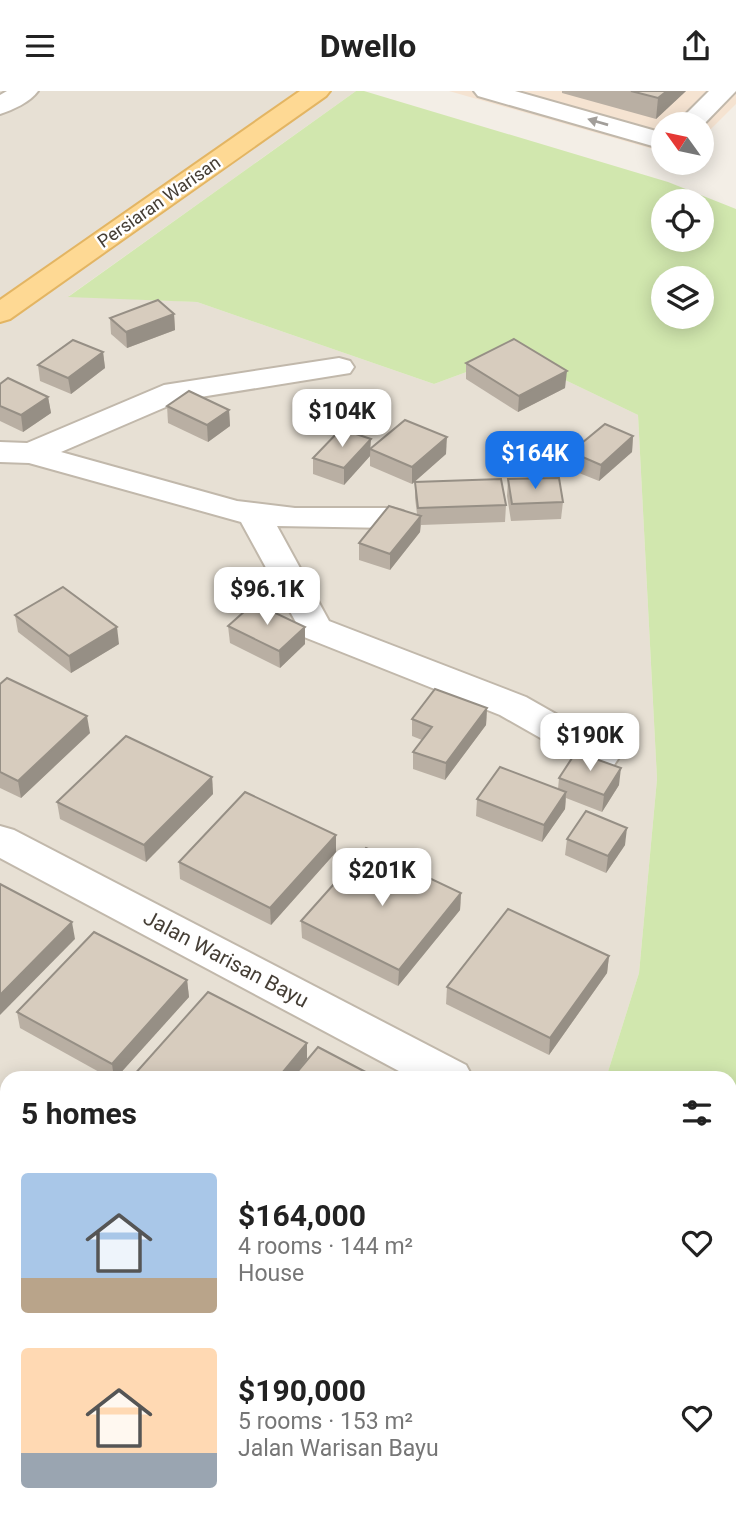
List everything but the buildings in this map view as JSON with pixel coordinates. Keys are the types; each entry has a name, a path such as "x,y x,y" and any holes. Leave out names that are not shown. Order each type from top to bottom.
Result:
{"main road":[{"name":"Persiaran Warisan","path":"0,313 317,91"}],"street":[{"path":"0,106 24,91"},
{"path":"701,112 723,91"},
{"path":"494,92 651,138"},
{"path":"16,453 175,392 338,367"},
{"path":"16,453 235,511 295,518 391,518"},
{"path":"253,513 316,629 513,706 601,756"},
{"name":"Jalan Warisan Bayu","path":"0,840 438,1071"}],"shaded area":[{"path":"0,91 356,91 69,296 197,302 434,384 513,355 638,415 657,779 639,973 608,1071 0,1071"},
{"path":"449,91 736,91 736,104 714,126 714,112 651,112 651,149"}],"green space":[{"path":"356,91 364,91 686,189 651,189 651,252 714,252 714,200 736,209 736,1071 608,1071 639,973 657,779 638,415 513,355 434,384 197,302 68,297"}]}
